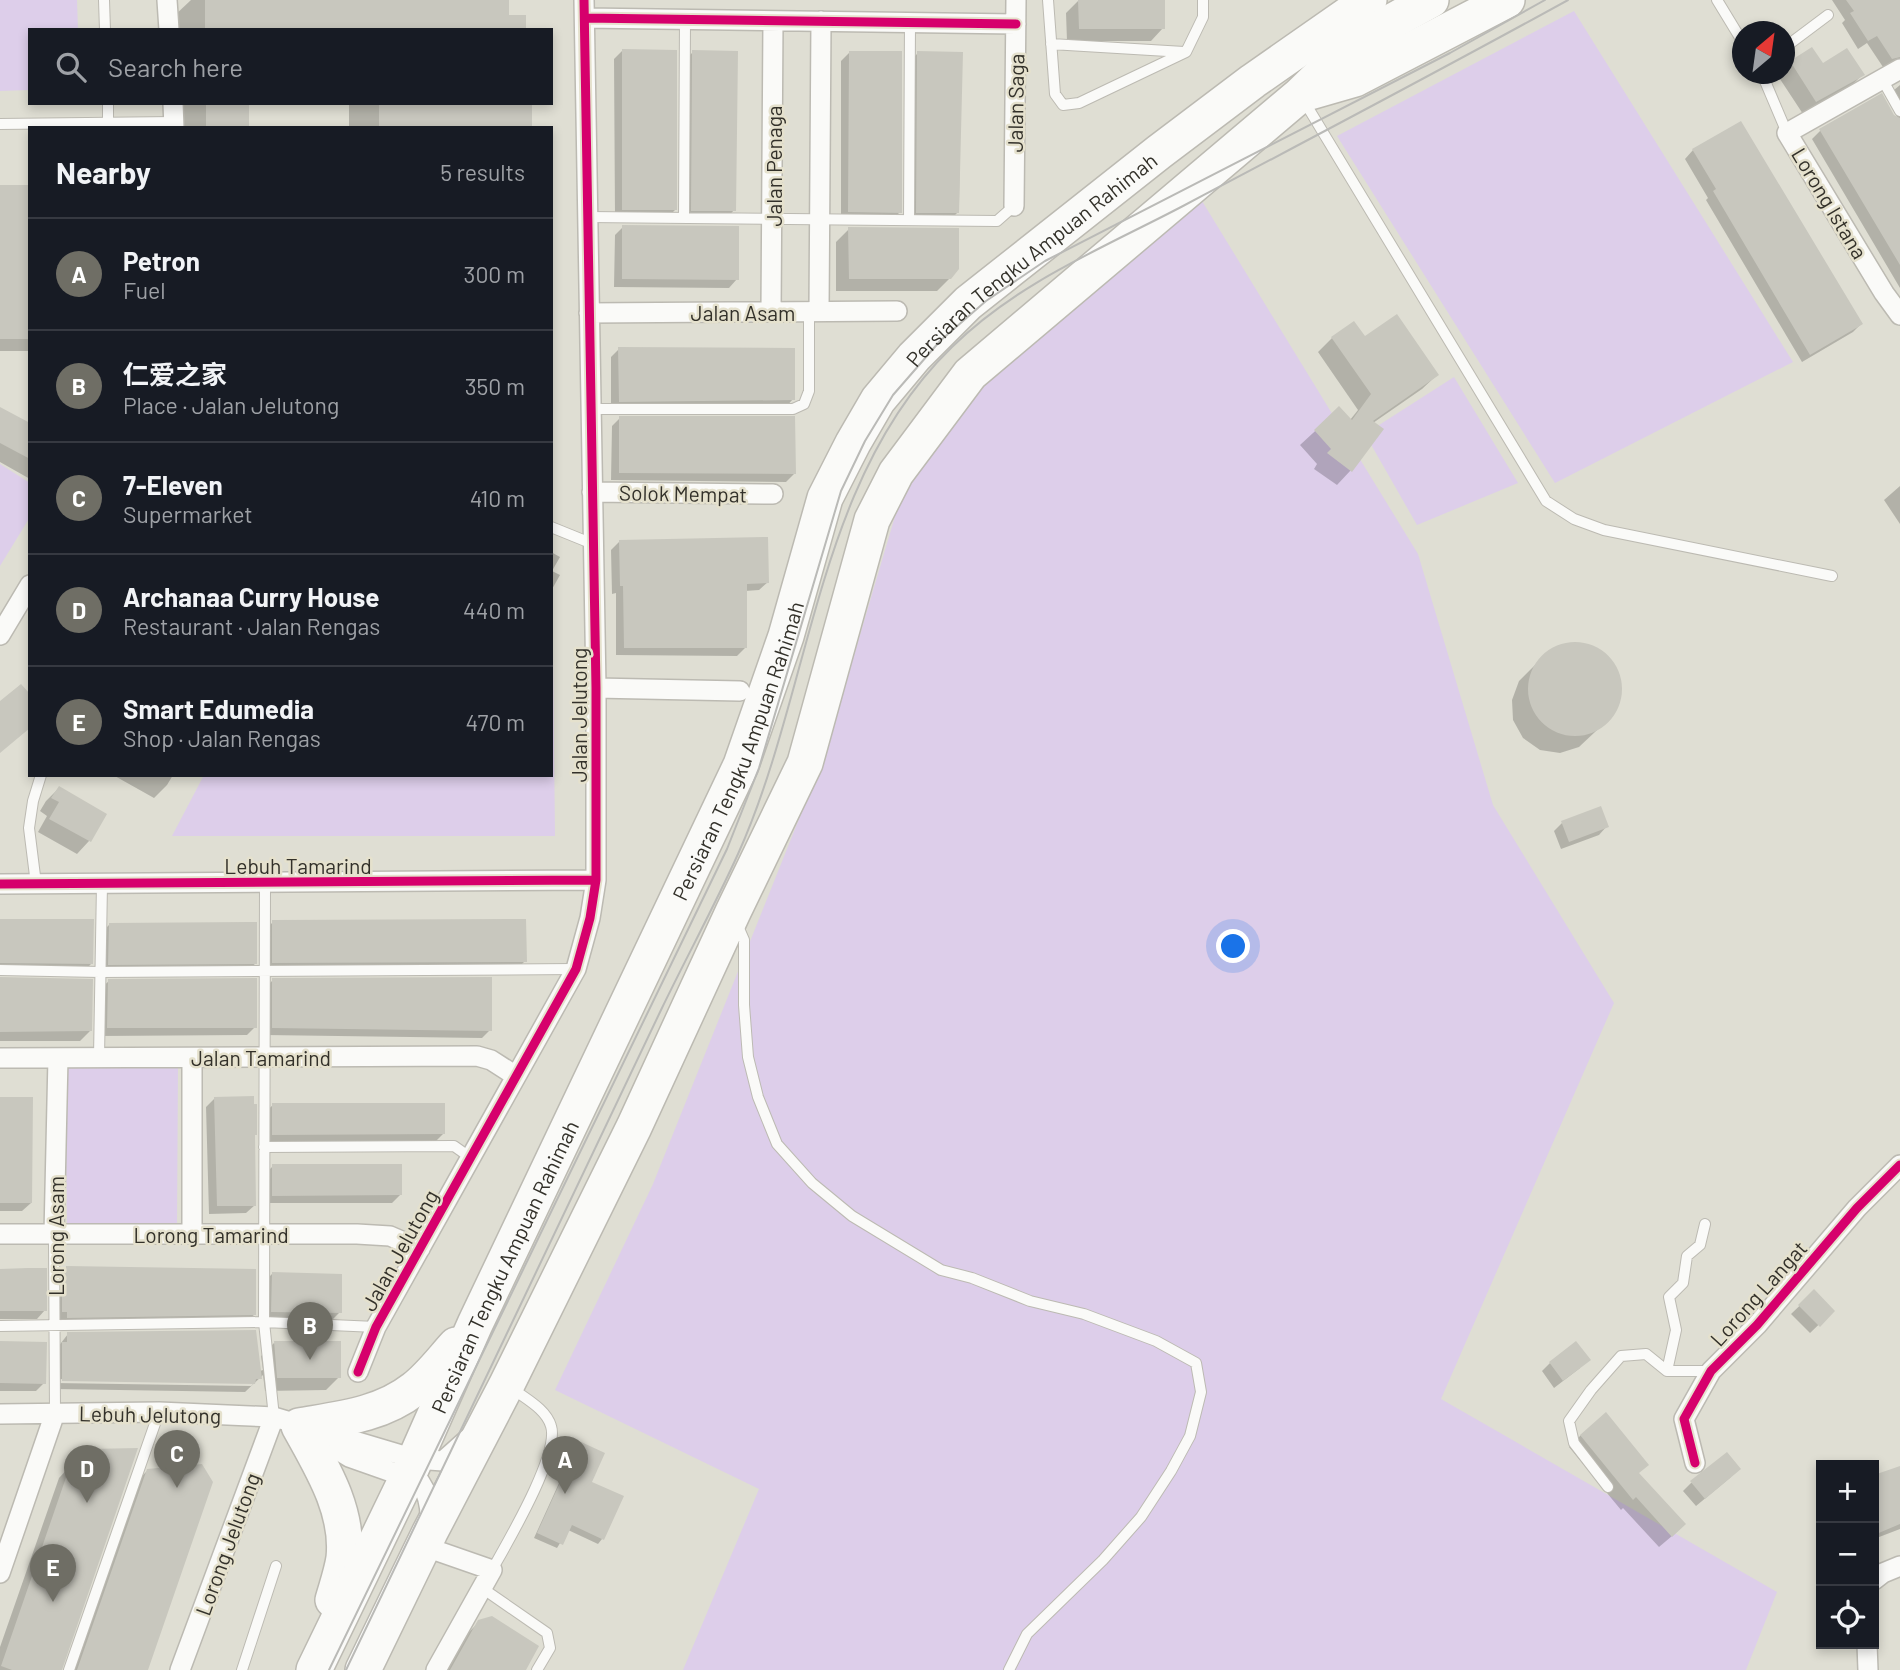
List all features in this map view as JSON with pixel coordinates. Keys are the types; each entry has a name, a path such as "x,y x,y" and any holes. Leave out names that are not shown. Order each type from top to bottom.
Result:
{"highway":[{"name":"Persiaran Tengku Ampuan Rahimah","path":"312,1670 411,1468 475,1324 741,765 786,636 825,498 878,400 914,357 968,303 1159,152 1253,81 1368,0"},
{"path":"1300,95 1355,79 1507,0"},
{"path":"363,1670 634,1127 805,763 873,520 896,473 970,374 1300,95 1334,62 1371,33 1425,3"},
{"path":"312,1670 344,1558 344,1535 329,1483 286,1422 369,1413 399,1400 416,1388 475,1324"}],"street":[{"path":"167,0 169,28"},
{"name":"Jalan Saga","path":"1014,206 1016,0"},
{"path":"584,9 685,20 1016,24"},
{"name":"Jalan Jelutong","path":"358,1372 376,1327 576,968 590,918 596,880 596,688 584,9"},
{"name":"Jalan Penaga","path":"771,312 773,20"},
{"path":"814,312 820,219 821,21"},
{"name":"Lorong Istana","path":"1899,312 1884,293 1787,133 1900,69"},
{"name":"Jalan Asam","path":"589,313 897,311"},
{"name":"Solok Mempat","path":"592,492 773,494"},
{"path":"0,635 28,588"},
{"path":"596,688 740,691"},
{"name":"Lebuh Tamarind","path":"0,884 596,880"},
{"name":"Jalan Tamarind","path":"0,1058 477,1056 491,1060 516,1076"},
{"name":"Lorong Asam","path":"54,1234 58,1058"},
{"path":"192,1058 192,1234"},
{"name":"Lorong Langat","path":"1695,1463 1684,1419 1711,1371 1757,1325 1848,1218 1900,1166"},
{"name":"Lorong Tamarind","path":"0,1234 390,1236 420,1249"},
{"name":"Lebuh Jelutong","path":"0,1414 159,1412 286,1422 411,1468"},
{"path":"0,1573 55,1413"},
{"path":"436,1670 492,1570 427,1539 430,1509 426,1491 411,1468 443,1461 489,1418"},
{"name":"Lorong Jelutong","path":"180,1670 286,1422"},
{"path":"1879,1576 1900,1566"},
{"path":"1867,1649 1867,1670"}],"lane":[{"path":"104,0 105,28"},
{"path":"1048,0 1055,94 1063,106 1079,103 1186,52 1203,17 1203,0"},
{"path":"1717,0 1732,25"},
{"path":"1795,39 1828,15"},
{"path":"684,218 685,20"},
{"path":"909,220 910,22"},
{"path":"1051,44 1186,52"},
{"path":"1882,79 1900,111"},
{"path":"1766,84 1787,133"},
{"path":"1300,95 1546,501 1574,519 1604,530 1832,576"},
{"path":"108,105 108,123"},
{"path":"0,124 108,123 173,118"},
{"path":"588,217 997,221 1014,206"},
{"path":"591,409 793,409 804,404 809,391 814,312"},
{"path":"553,528 593,544"},
{"path":"36,884 29,828 40,777"},
{"path":"265,883 264,1322 286,1422"},
{"path":"99,1057 102,884"},
{"path":"733,912 744,940 744,1005 748,1057 758,1097 777,1143 812,1183 852,1216 941,1270 972,1278 1030,1301 1084,1314 1156,1341 1196,1363 1201,1392 1190,1436 1171,1471 1134,1526 1095,1569 1027,1634 1009,1670"},
{"path":"0,970 100,972 576,968"},
{"path":"264,1147 454,1146 471,1158"},
{"path":"1667,1371 1676,1330 1669,1297 1683,1283 1687,1256 1700,1245 1705,1224"},
{"name":"Lorong Asam","path":"54,1234 55,1413"},
{"path":"0,1326 264,1322 376,1327"},
{"path":"1608,1487 1574,1443 1569,1421 1591,1390 1621,1356 1646,1354 1667,1371 1711,1371"},
{"path":"492,1570 529,1505 550,1447 552,1428 544,1413 507,1384"},
{"path":"69,1670 159,1412"},
{"path":"242,1670 276,1566"},
{"path":"482,1588 547,1633 550,1647 537,1670"}],"shaded area":[{"path":"0,0 77,0 78,28 28,28 28,90 0,91"},
{"path":"1574,11 1793,362 1555,483 1337,136"},
{"path":"1202,201 1418,554 1493,805 1614,1003 1441,1399 1777,1592 1746,1670 683,1670 759,1489 555,1390 653,1184 811,789 837,713 901,496 943,433 1021,345"},
{"path":"1454,377 1518,483 1417,525 1365,434"},
{"path":"0,464 28,482 28,520 0,566"},
{"path":"553,652 555,836 172,836 203,777 553,777"},
{"path":"178,1066 177,1226 67,1226 65,1067"}],"building":[{"path":"205,0 509,0 509,15 526,15 526,28 205,28"},
{"path":"1078,0 1165,0 1165,29 1079,29"},
{"path":"1846,0 1900,0 1900,57 1892,59 1877,36 1868,41 1850,13 1854,11"},
{"path":"1812,47 1823,63 1847,48 1865,75 1816,102 1795,69 1795,58"},
{"path":"622,49 677,50 677,210 622,210"},
{"path":"692,50 738,51 736,211 691,211"},
{"path":"849,51 902,51 902,213 848,212"},
{"path":"917,51 963,52 959,213 916,213"},
{"path":"1882,93 1894,115 1900,118 1900,265 1819,129"},
{"path":"206,105 249,105 249,126 206,126"},
{"path":"379,105 532,105 532,126 379,126"},
{"path":"1741,121 1863,324 1810,355 1713,191 1716,189 1692,149"},
{"path":"0,185 28,185 28,339 0,339"},
{"path":"622,225 739,226 739,280 622,279"},
{"path":"848,227 959,228 959,269 951,279 849,279"},
{"path":"1397,314 1439,375 1373,421 1384,429 1352,472 1327,453 1331,449 1314,430 1339,406 1352,420 1371,394 1331,337 1354,321 1365,336"},
{"path":"618,347 795,348 795,400 619,402"},
{"path":"0,407 28,422 28,458 0,443"},
{"path":"619,416 795,416 796,474 619,473"},
{"path":"768,537 769,583 747,584 747,648 624,648 619,540"},
{"path":"1575,642 1593,646 1608,656 1618,671 1622,689 1618,707 1608,722 1593,732 1575,736 1557,732 1542,722 1532,707 1528,689 1532,671 1542,656 1557,646"},
{"path":"21,684 28,692 28,730 0,753 0,701"},
{"path":"59,786 107,814 91,842 49,819 59,802 51,798"},
{"path":"1601,806 1609,827 1569,842 1561,821"},
{"path":"0,919 94,919 93,964 0,963"},
{"path":"526,919 527,962 272,963 272,920"},
{"path":"257,922 257,964 108,965 109,923"},
{"path":"0,977 93,979 92,1031 0,1032"},
{"path":"492,977 492,1031 272,1028 272,978"},
{"path":"257,978 257,1028 107,1028 108,979"},
{"path":"254,1096 254,1104 257,1104 256,1206 217,1206 214,1097"},
{"path":"0,1097 33,1097 32,1203 0,1203"},
{"path":"272,1103 445,1103 445,1134 272,1135"},
{"path":"272,1164 402,1164 402,1195 272,1196"},
{"path":"47,1268 47,1311 0,1311 0,1269"},
{"path":"62,1268 256,1269 256,1315 67,1318 67,1312 62,1312"},
{"path":"272,1272 342,1274 342,1313 271,1312"},
{"path":"1814,1289 1835,1311 1820,1327 1798,1305"},
{"path":"256,1330 262,1379 256,1379 255,1384 62,1381 62,1342 67,1342 67,1332"},
{"path":"0,1341 47,1342 46,1384 0,1383"},
{"path":"274,1341 341,1341 341,1378 277,1378"},
{"path":"1576,1341 1591,1360 1563,1381 1549,1362"},
{"path":"1606,1412 1649,1465 1639,1473 1686,1524 1672,1537 1636,1497 1633,1500 1580,1435"},
{"path":"579,1441 605,1453 592,1482 624,1496 604,1540 572,1525 563,1545 537,1533"},
{"path":"138,1448 62,1670 12,1670 1,1666 71,1463 89,1449"},
{"path":"1727,1452 1741,1469 1705,1499 1690,1481"},
{"path":"202,1464 213,1482 148,1670 77,1670 147,1469"},
{"path":"1900,1466 1900,1524 1879,1533 1879,1523 1879,1473"},
{"path":"492,1616 539,1646 526,1670 450,1670 478,1620"}],"tram line":[{"path":"329,1670 727,849 759,768 841,491 865,441 893,395 940,341 986,301 1045,261 1450,53 1545,0"},
{"path":"346,1670 738,854 763,790 844,522 871,459 907,400 952,347 1005,303 1033,285 1568,0"}],"cycle path":[{"path":"358,1372 376,1327 576,969 590,918 596,880 596,688 584,0"},
{"path":"585,18 1016,24"},
{"path":"0,884 596,880"},
{"path":"1695,1463 1684,1419 1711,1371 1757,1325 1857,1208 1900,1165"}],"place":[{"name":"仁爱之家","path":"310,1360"},
{"name":"7-Eleven","path":"177,1488"},
{"name":"Petron","path":"565,1494"},
{"name":"Archanaa Curry House","path":"87,1503"},
{"name":"Smart Edumedia","path":"53,1602"}]}
